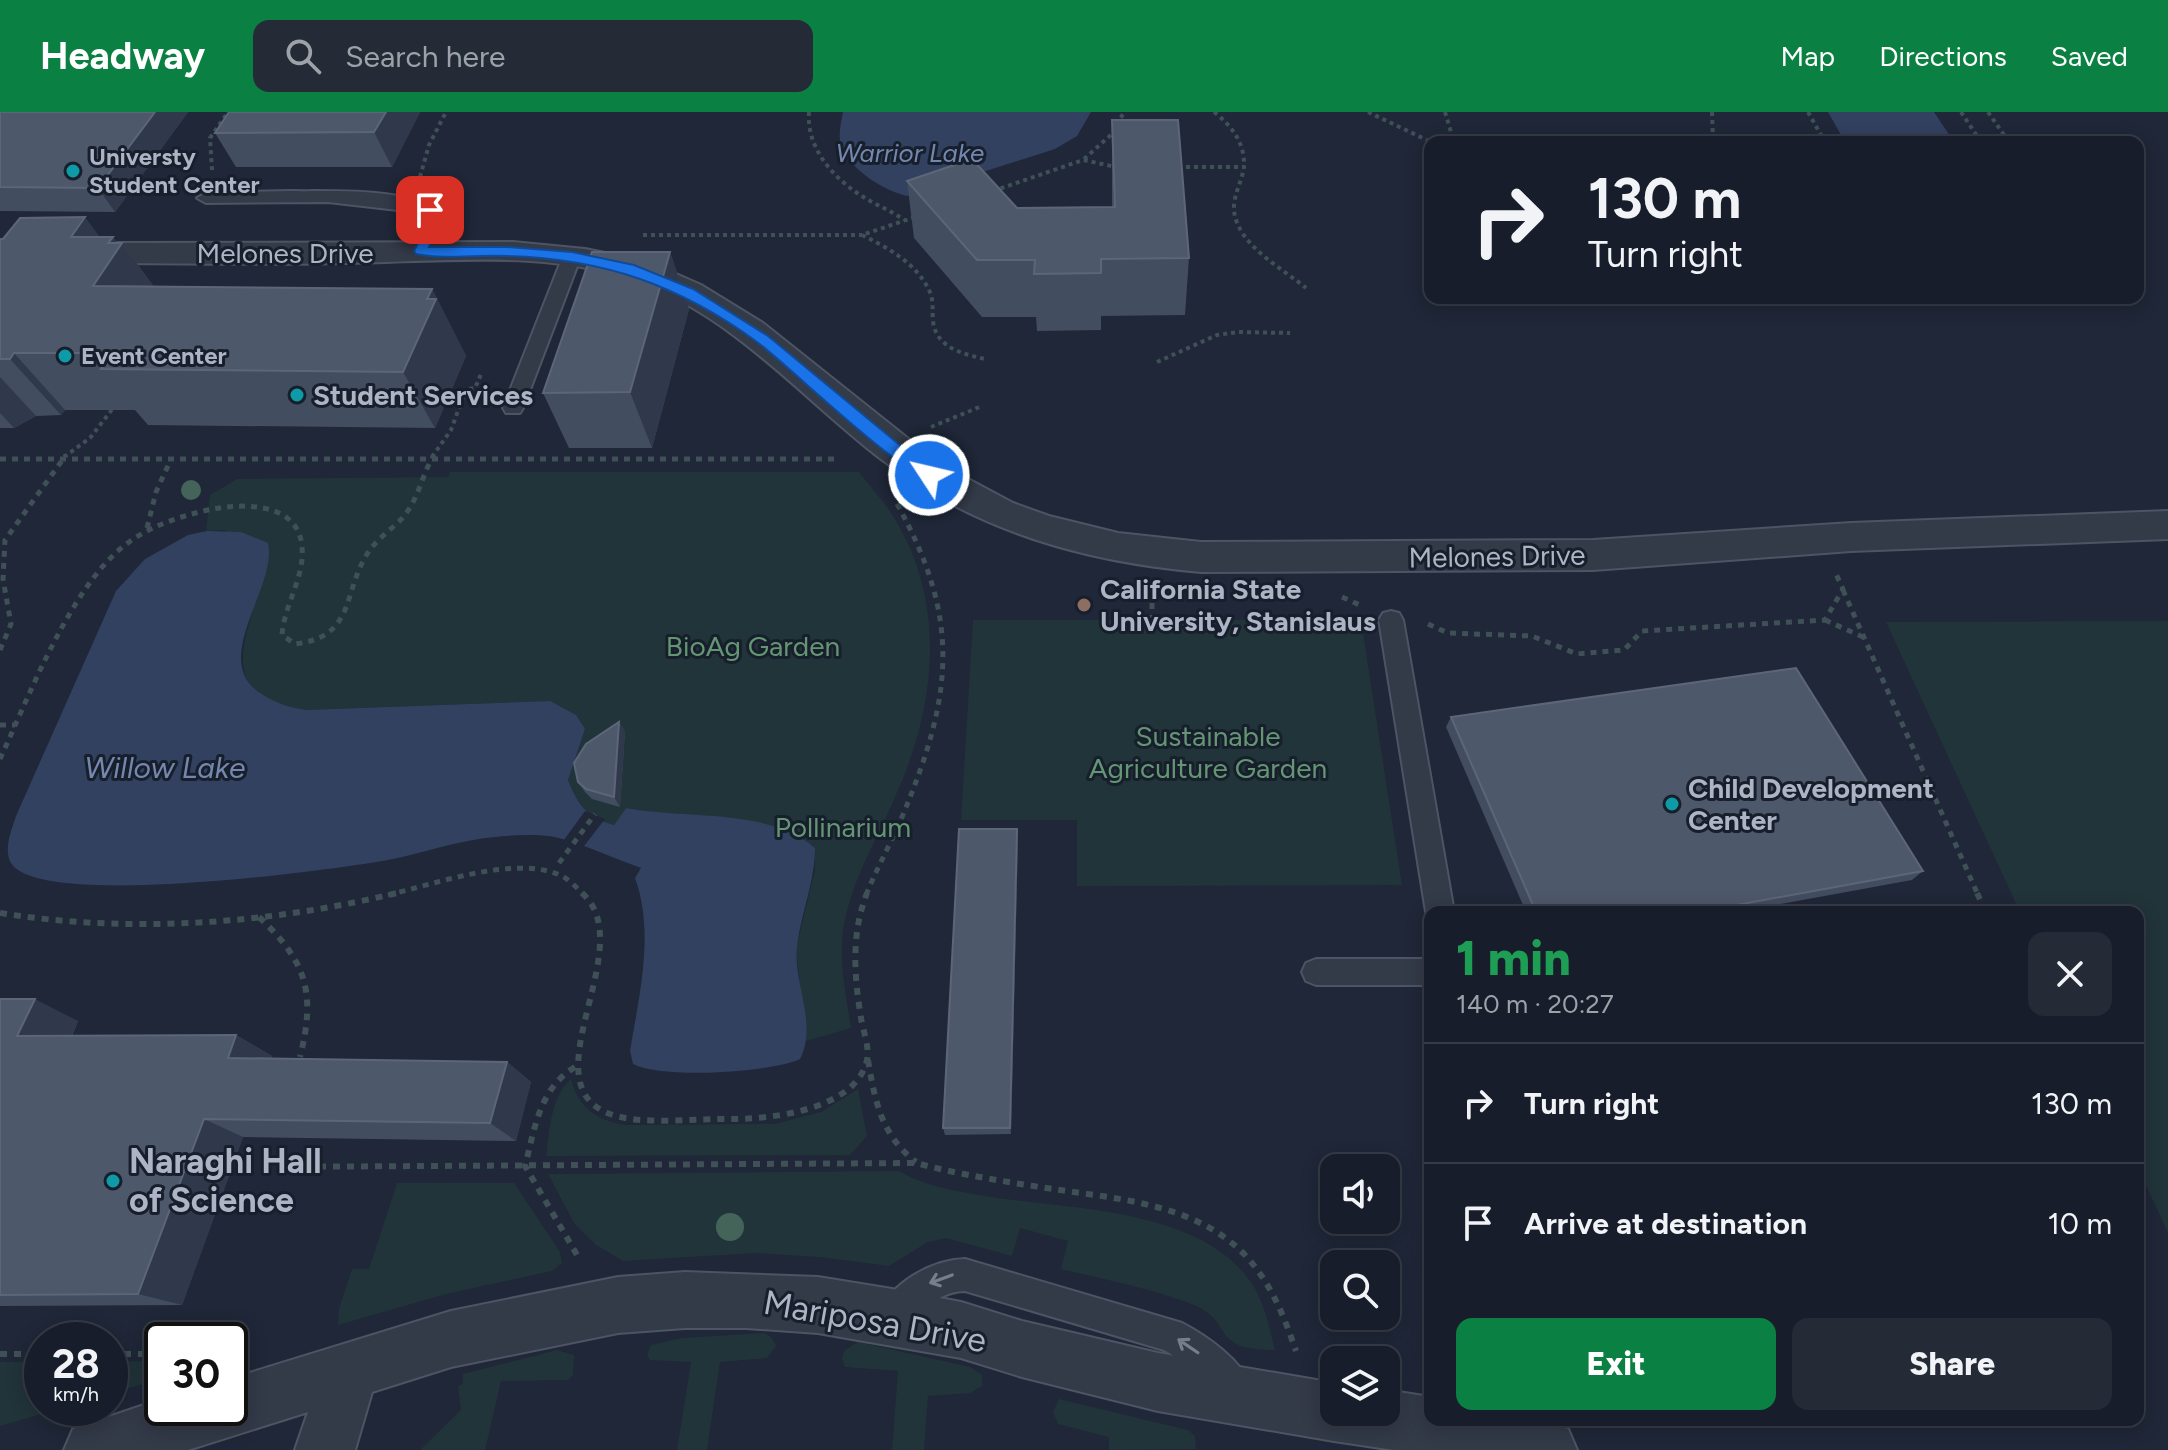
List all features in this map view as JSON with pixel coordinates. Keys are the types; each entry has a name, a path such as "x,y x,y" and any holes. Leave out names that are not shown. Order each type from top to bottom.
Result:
{"street":[{"name":"Melones Drive","path":"0,275 46,262 103,253 507,251 600,261 657,278 717,307 763,339 893,449 975,502 1055,534 1127,550 1201,557 1525,557 1838,537 2168,525"},
{"name":"Mariposa Drive","path":"94,1450 451,1339 618,1305 685,1300 818,1305 892,1317 961,1330 1022,1349 1133,1376 1320,1410"},
{"path":"325,1450 349,1373"},
{"name":"Mariposa Drive","path":"1400,1422 1424,1425"},
{"name":"Mariposa Drive","path":"1430,1426 1547,1450"}],"lane":[{"path":"206,198 400,200 430,210 435,217 421,251"},
{"path":"513,408 572,256"},
{"path":"1391,620 1439,906"},
{"path":"1316,972 1424,972"}],"path":[{"path":"210,138 228,112"},
{"path":"418,187 429,145 446,112"},
{"path":"809,112 807,121 816,149 837,177 862,196 893,210 904,221"},
{"path":"979,196 1083,160 1112,134 1124,112"},
{"path":"1214,112 1231,127 1245,155 1243,178 1233,207 1237,225 1255,247 1306,288"},
{"path":"1368,112 1424,139"},
{"path":"1445,112 1452,136"},
{"path":"1712,112 1713,136"},
{"path":"1808,112 1822,136"},
{"path":"1961,112 1977,136"},
{"path":"1988,112 2005,136"},
{"path":"1083,160 1107,167 1122,167"},
{"path":"1168,167 1244,167"},
{"path":"635,235 862,235 919,216"},
{"path":"862,235 895,253 922,278 932,293 933,323 937,336 947,347 985,359"},
{"path":"1157,362 1186,352 1207,338 1221,334 1290,333"},
{"path":"0,759 89,582 107,560 147,529 185,515 228,507 259,507 290,518 300,534 304,552 283,616 282,635 295,644 325,636 340,623 369,551 410,508 431,459 451,430 466,389 475,388 482,372"},
{"path":"0,650 11,624 3,579 5,540 61,459 90,438 111,414 116,402"},
{"path":"924,431 982,406"},
{"path":"0,459 852,459"},
{"path":"147,529 156,492 171,459"},
{"path":"888,491 925,552 942,617 943,691 928,749 858,919 856,960 878,1118 897,1149 916,1163"},
{"path":"1833,568 1983,906"},
{"path":"1152,588 1152,618"},
{"path":"1825,620 1843,589"},
{"path":"1333,591 1391,620 1422,621 1448,633 1532,636 1577,654 1624,650 1642,631 1825,620 1863,637"},
{"path":"0,725 15,725"},
{"path":"559,863 595,814"},
{"path":"0,913 59,921 143,923 258,916 382,897 495,872 541,870 565,877 593,904 601,930 600,959 575,1067 580,1085 592,1103 621,1117 753,1118 793,1114 826,1102 851,1084 868,1059"},
{"path":"258,916 285,941 306,974 309,1014 300,1057"},
{"path":"575,1067 551,1084 544,1097 525,1166 587,1271"},
{"path":"263,1167 916,1163 975,1178 1144,1203 1202,1224 1253,1260 1282,1311 1299,1364"},
{"path":"0,1354 24,1354"}],"green space":[{"name":"BioAg Garden","path":"450,472 859,472 886,505 908,543 921,578 928,614 930,651 927,688 910,760 859,875 844,925 842,964 851,1028 806,1041 796,949 815,870 815,848 797,836 752,821 626,808 614,825 597,819 580,803 568,780 585,729 550,701 306,710 262,696 251,685 244,672 243,657 257,598 225,530 206,531 210,495 237,479 448,477"},
{"name":"Sustainable Agriculture Garden","path":"973,620 1361,620 1402,885 1077,886 1077,820 961,820"},
{"path":"2168,621 2168,1233 2144,1181 2144,906 2017,906 1886,622"},
{"path":"571,1079 578,1097 590,1111 605,1120 625,1125 775,1124 821,1112 858,1089 867,1136 850,1155 546,1156 555,1105"},
{"path":"899,1171 928,1184 959,1191 1129,1216 1202,1240 1231,1260 1254,1287 1275,1350 1254,1349 1231,1340 1215,1319 1194,1305 1145,1289 1061,1269 1068,1241 1020,1228 1012,1256 946,1238 928,1242 889,1266 755,1253 623,1261 596,1245 574,1223 548,1174"},
{"path":"397,1183 514,1183 560,1252 562,1263 552,1271 446,1294 338,1325 339,1309 352,1269 369,1269"},
{"path":"765,1333 776,1346 767,1358 720,1362 707,1450 677,1450 691,1362 650,1360 647,1355 651,1345 682,1338"},
{"path":"858,1342 970,1367 982,1375 982,1386 970,1393 928,1396 924,1450 892,1450 898,1371 845,1367 842,1359 844,1351"},
{"path":"557,1350 574,1355 573,1375 568,1380 501,1381 485,1450 420,1450 461,1410 458,1386 463,1384 463,1374"},
{"path":"144,1361 143,1384 128,1389 128,1362"},
{"path":"0,1362 24,1362 24,1419 0,1426"},
{"path":"1059,1399 1188,1430 1195,1436 1196,1449 1109,1450 1109,1437 1058,1424 1053,1412"}],"water":[{"name":"Warrior Lake","path":"843,112 1091,112 1077,136 1055,149 907,196 878,184 851,162 840,141"},
{"path":"1828,112 1934,112 1950,136 1842,136"},
{"name":"Willow Lake","path":"207,531 241,532 268,543 264,580 243,642 241,661 246,679 271,699 306,710 550,701 576,715 585,729 568,780 580,803 597,819 614,825 626,808 725,817 775,826 797,835 815,848 813,873 797,947 807,1032 800,1059 765,1068 690,1073 647,1069 633,1064 630,1051 645,942 641,899 635,878 641,868 555,837 502,836 357,865 189,883 74,884 33,877 11,863 8,845 16,816 116,591 145,559 188,535"}],"pier":[{"path":"585,811 605,819 581,850 561,844"}],"building":[{"name":"Universty Student Center","path":"0,112 155,112 98,188 0,187"},
{"path":"229,112 386,112 374,132 215,133"},
{"path":"1112,120 1178,120 1189,258 1101,259 1101,273 1034,274 1035,260 977,260 907,181 972,159 1017,208 1115,207"},
{"path":"85,217 71,237 113,237 108,243 122,243 93,286 432,289 427,299 436,299 403,372 101,369 112,353 14,353 10,359 0,359 0,239 20,218"},
{"path":"592,252 670,252 630,392 543,393"},
{"name":"Child Development Center","path":"1796,668 1923,871 1731,906 1533,906 1451,717"},
{"path":"619,722 614,797 586,789 578,782 574,763 586,744"},
{"path":"959,829 1017,829 1010,1128 943,1128"},
{"name":"Naraghi Hall of Science","path":"0,999 35,999 17,1036 236,1035 228,1058 507,1062 490,1123 204,1119 138,1294 0,1295"}],"place":[{"name":"Universty Student Center","path":"73,171"},
{"name":"Event Center","path":"65,356"},
{"name":"Student Services","path":"297,395"},
{"name":"California State University, Stanislaus","path":"1084,605"},
{"name":"Child Development Center","path":"1672,804"},
{"name":"Naraghi Hall of Science","path":"113,1181"}],"route":[{"path":"430,210 435,217 434,223 421,251 507,251 572,256 629,268 689,292 763,339 893,449 929,475"}],"park label":[{"name":"Pollinarium","path":"843,827"}]}
